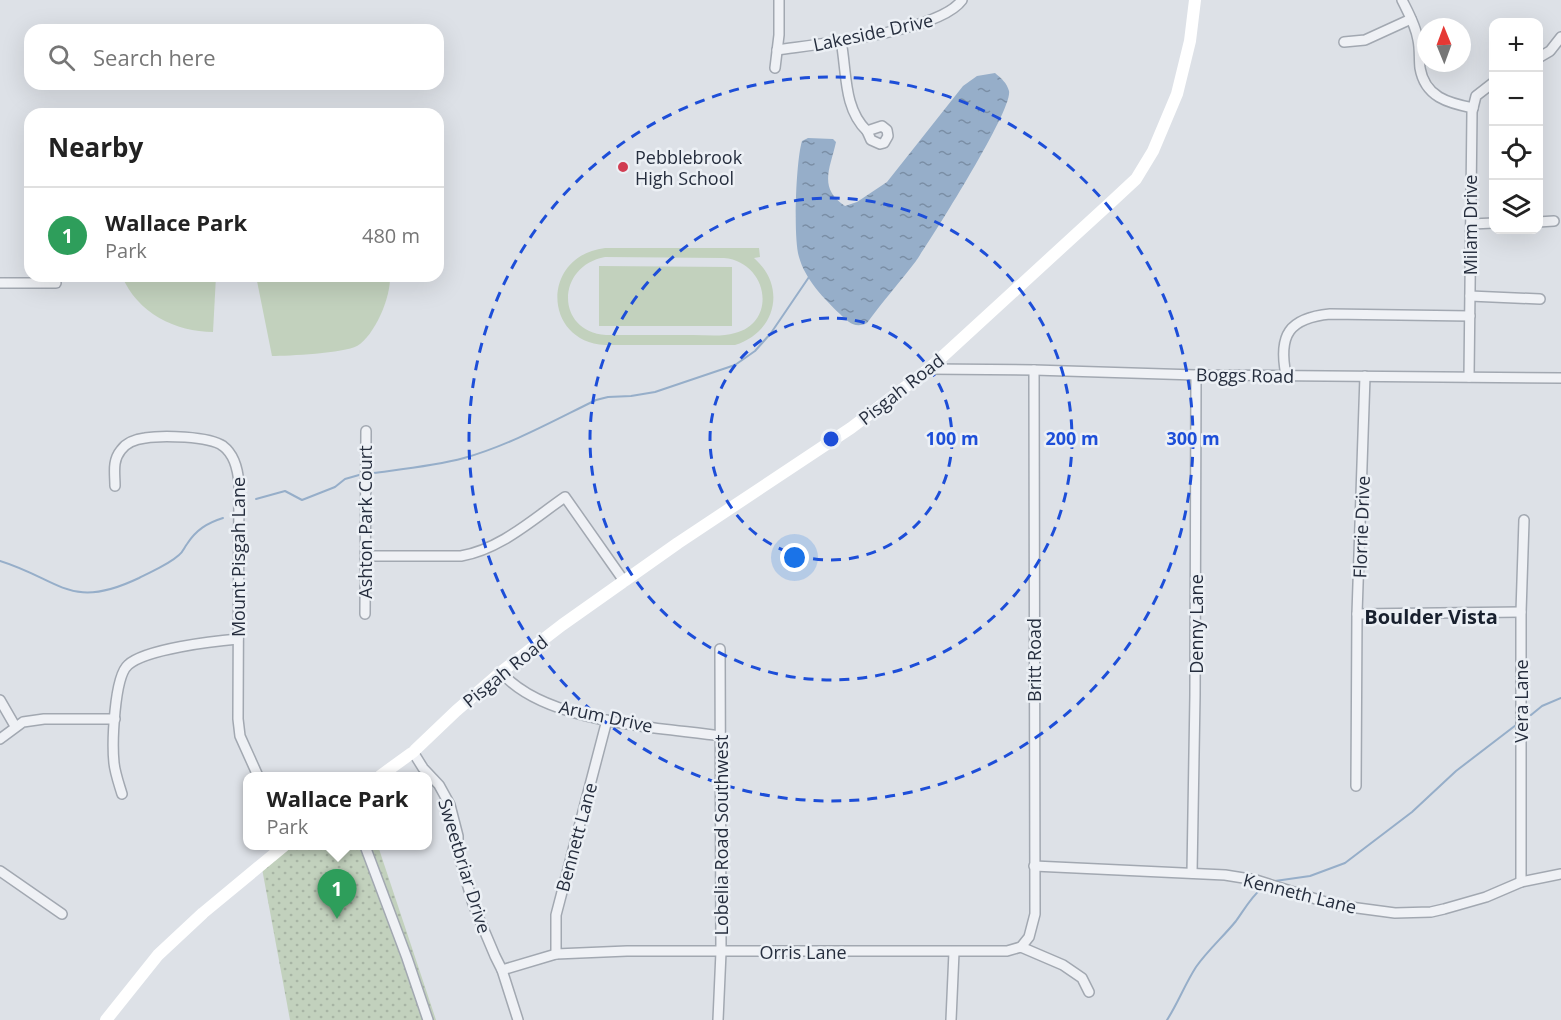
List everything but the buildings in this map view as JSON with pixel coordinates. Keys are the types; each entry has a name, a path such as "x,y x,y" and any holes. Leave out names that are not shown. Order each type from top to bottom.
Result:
{"street":[{"path":"775,68 779,0"},
{"name":"Lakeside Drive","path":"777,50 841,41 938,18 948,13 962,0"},
{"name":"Pisgah Road","path":"387,772 413,752 501,672 624,581 851,428 929,369 1136,179 1153,151 1177,94 1190,41 1195,0"},
{"path":"1402,0 1418,39 1421,71 1430,90 1451,104 1473,108 1476,96 1489,86"},
{"path":"1344,42 1365,40 1411,19"},
{"path":"1543,55 1557,44 1561,37"},
{"path":"841,41 847,90 852,108 860,124 867,130"},
{"name":"Milam Drive","path":"1469,377 1470,138 1473,108"},
{"path":"1543,222 1554,221"},
{"path":"1471,224 1489,223"},
{"path":"0,283 56,283"},
{"path":"1470,296 1540,299"},
{"path":"1286,375 1284,352 1288,333 1300,320 1308,317 1330,314 1470,316"},
{"name":"Boggs Road","path":"929,369 1196,375 1561,378"},
{"name":"Britt Road","path":"1021,947 1029,938 1035,914 1034,370"},
{"name":"Denny Lane","path":"1192,873 1196,375"},
{"name":"Florrie Drive","path":"1356,786 1357,614 1365,376"},
{"name":"Ashton Park Court","path":"365,614 366,431"},
{"name":"Mount Pisgah Lane","path":"115,486 114,462 121,449 134,440 146,437 198,438 222,445 237,467 239,484 238,719 240,736 256,772"},
{"path":"365,556 461,556 471,554 497,544 565,497 624,581"},
{"name":"Vera Lane","path":"1521,882 1521,612 1524,520"},
{"path":"1357,614 1521,612"},
{"path":"122,794 114,763 115,719 116,694 120,676 127,665 140,658 172,649 205,642 238,639"},
{"name":"Lobelia Road Southwest","path":"718,1020 721,952 720,649"},
{"name":"Arum Drive","path":"501,672 524,693 545,703 607,720 721,736"},
{"path":"0,700 15,726"},
{"path":"0,739 23,722 44,719 115,719"},
{"name":"Bennett Lane","path":"556,954 556,915 607,720"},
{"name":"Sweetbriar Drive","path":"413,752 427,772"},
{"name":"Sweetbriar Drive","path":"432,778 450,805 458,836 458,852 473,904 502,970 518,1020"},
{"path":"106,1020 158,955 203,913 279,850"},
{"path":"366,850 428,1020"},
{"name":"Kenneth Lane","path":"1034,866 1192,873 1256,880 1335,905 1395,913 1431,912 1444,909 1486,897 1521,882 1561,874"},
{"path":"0,871 62,914"},
{"path":"1021,947 1063,965 1082,978 1089,992"},
{"name":"Orris Lane","path":"502,970 556,954 627,951 954,952 1007,951 1021,947"},
{"path":"951,1020 954,952"}],"green space":[{"path":"605,248 759,248 760,257 754,258 771,282 772,308 760,330 749,339 735,345 605,345 585,340 570,330 561,315 557,298 560,281 569,266 584,254","holes":["605,257 724,258 739,262 750,270 758,281 762,293 762,305 758,317 749,327 735,333 714,336 606,335 589,331 577,322 570,311 568,298 570,285 577,272 589,263"]},
{"path":"599,266 732,267 732,326 599,326"},
{"path":"125,282 216,282 213,332 185,328 159,318 137,300"},
{"path":"257,282 390,282 385,304 376,325 364,341 357,346 329,352 272,356"},
{"path":"279,850 379,850 436,1020 290,1020 261,863"}],"water":[{"path":"995,73 1008,88 1007,103 970,175 910,269 867,323 852,324 816,288 799,257 796,234 796,199 802,141 808,138 833,139 836,142 828,177 831,192 845,206 857,202 887,182 963,86 977,76"}],"waterway":[{"path":"373,473 430,465 481,453 596,400 655,392 735,365 755,351 771,333 809,277"},
{"path":"256,499 285,491 302,500 335,487 345,479 359,475"},
{"path":"0,561 66,589 97,592 116,588 165,565 180,554 198,531 223,518"},
{"path":"1531,715 1542,706 1561,698"},
{"path":"1275,881 1310,876 1345,863 1412,812 1456,771 1516,725"},
{"path":"1167,1020 1196,967 1262,888"}],"place":[{"name":"Pebblebrook High School","path":"623,167"},
{"name":"Wallace Park","path":"337,919"}],"district":[{"name":"Boulder Vista","path":"1431,616"}]}
